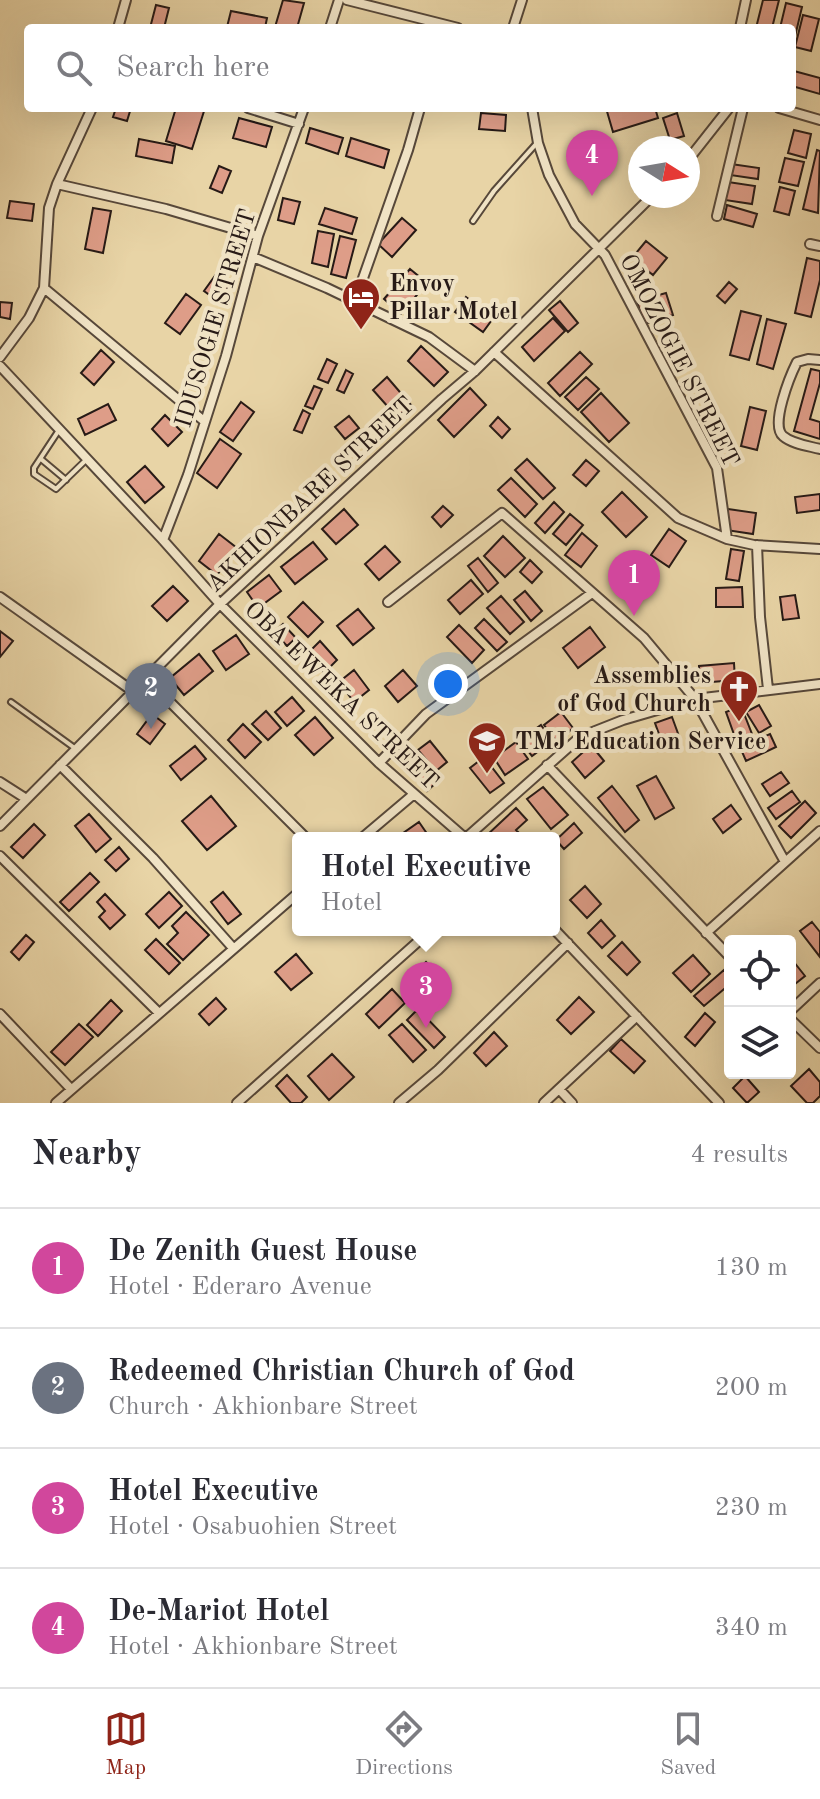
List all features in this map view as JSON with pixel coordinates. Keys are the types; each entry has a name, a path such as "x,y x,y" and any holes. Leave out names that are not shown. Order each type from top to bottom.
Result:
{"street":[{"path":"119,24 126,0"},
{"path":"331,24 339,0"},
{"path":"347,0 437,24"},
{"path":"514,24 522,0"},
{"path":"741,24 746,0"},
{"path":"0,357 29,318 44,288 49,208 90,112"},
{"path":"261,112 299,124"},
{"name":"IDUSOGIE STREET","path":"163,540 188,475 226,356 258,236 303,112"},
{"path":"355,301 419,112"},
{"name":"OMOZOGIE STREET","path":"533,112 538,143 549,175 575,224 605,255 717,468 727,539"},
{"path":"700,145 726,112"},
{"path":"717,216 742,112"},
{"path":"793,112 820,120"},
{"path":"57,184 166,209 258,236"},
{"name":"AKHIONBARE STREET","path":"0,826 220,604 475,371 640,208"},
{"path":"810,244 820,246"},
{"path":"253,257 429,337 475,371"},
{"path":"44,288 204,423 206,416"},
{"path":"494,352 678,518 727,539 757,545 820,549"},
{"path":"820,360 797,362 788,379 778,425 779,432 786,439 820,449"},
{"name":"OBA EWEKA STREET","path":"0,366 220,604 379,763 458,832"},
{"path":"388,602 502,513 644,638 695,699 784,860"},
{"path":"757,545 760,617 768,689"},
{"path":"379,763 426,714 592,593"},
{"path":"0,597 134,692"},
{"path":"147,679 300,832"},
{"path":"472,832 580,737 623,720 695,699 820,684"},
{"path":"60,765 153,858 233,948"},
{"path":"547,765 724,951"},
{"path":"0,782 25,798"},
{"path":"369,832 414,794"},
{"path":"706,933 820,831"},
{"path":"0,856 159,1013"},
{"path":"56,1103 292,898"},
{"path":"560,935 719,1103"},
{"path":"237,1103 424,936"},
{"path":"399,1103 449,1059 568,943"},
{"path":"794,1007 820,983"},
{"path":"0,1014 71,1089"},
{"path":"544,1103 637,1016"},
{"path":"796,1025 820,1048"},
{"path":"559,1089 572,1103"}],"lane":[{"path":"473,221 494,191 538,143"},
{"path":"59,430 34,468 34,474 56,489 87,459"},
{"path":"41,459 66,480"},
{"path":"11,702 76,749"}],"building":[{"path":"283,0 304,3 298,24 276,24"},
{"path":"763,0 779,0 773,24 757,24"},
{"path":"786,3 802,7 796,32 796,24 781,24"},
{"path":"156,5 169,8 165,24 151,24"},
{"path":"231,11 267,18 266,24 228,24"},
{"path":"803,15 819,19 811,51 796,47"},
{"path":"796,72 820,78 820,94 796,87"},
{"path":"115,112 130,112 127,121 113,117"},
{"path":"175,112 204,112 192,149 166,141"},
{"path":"607,112 656,112 658,118 613,132"},
{"path":"481,113 506,115 505,131 479,129"},
{"path":"677,113 684,136 669,136 663,118"},
{"path":"239,118 272,127 266,147 233,138"},
{"path":"310,128 343,138 338,154 306,143"},
{"path":"794,130 811,134 806,158 788,153"},
{"path":"351,138 389,150 384,168 346,156"},
{"path":"139,139 175,146 172,163 136,156"},
{"path":"817,150 820,151 818,213 803,209"},
{"path":"785,158 804,162 798,186 779,182"},
{"path":"731,164 759,168 758,179 730,175"},
{"path":"219,166 231,171 222,193 210,188"},
{"path":"728,182 755,186 752,204 725,200"},
{"path":"780,187 795,191 789,215 774,211"},
{"path":"283,198 300,202 294,224 278,220"},
{"path":"10,201 34,204 32,221 7,218"},
{"path":"727,205 757,214 753,227 724,219"},
{"path":"93,208 111,211 103,253 85,249"},
{"path":"325,208 357,218 352,234 319,224"},
{"path":"402,218 416,230 392,257 378,244"},
{"path":"318,231 334,234 328,267 312,263"},
{"path":"340,236 356,240 346,278 331,274"},
{"path":"646,241 667,258 653,275 632,258"},
{"path":"807,258 820,261 820,280 811,317 795,313"},
{"path":"410,269 427,283 401,314 384,299"},
{"path":"217,273 231,283 218,301 204,291"},
{"path":"729,282 737,289 725,303 717,296"},
{"path":"666,293 673,315 644,324 637,301"},
{"path":"186,294 201,305 180,334 165,323"},
{"path":"466,297 494,317 483,332 455,312"},
{"path":"560,301 578,323 568,332 549,310"},
{"path":"0,302 12,303 10,319 0,317"},
{"path":"741,311 761,316 749,360 730,355"},
{"path":"553,318 565,331 534,361 522,347"},
{"path":"767,319 786,324 773,369 757,364"},
{"path":"421,346 448,372 434,386 408,361"},
{"path":"101,350 114,362 94,385 81,373"},
{"path":"580,352 592,364 560,396 548,383"},
{"path":"327,359 337,364 328,383 318,379"},
{"path":"811,369 820,371 820,383 810,419 820,422 820,439 794,431"},
{"path":"346,370 353,374 344,393 337,390"},
{"path":"387,377 411,405 397,417 373,390"},
{"path":"586,377 599,389 578,410 565,397"},
{"path":"314,386 322,389 313,409 305,406"},
{"path":"470,388 486,405 454,437 438,420"},
{"path":"601,393 629,423 609,442 581,412"},
{"path":"241,402 254,412 233,441 220,432"},
{"path":"108,404 116,420 85,435 78,419"},
{"path":"750,407 766,411 757,450 741,446"},
{"path":"303,410 310,414 302,433 294,430"},
{"path":"165,415 182,432 168,446 152,429"},
{"path":"349,416 359,428 345,439 335,427"},
{"path":"498,417 510,429 502,438 490,426"},
{"path":"220,439 241,454 217,488 197,473"},
{"path":"527,459 555,488 543,499 515,470"},
{"path":"586,460 599,471 586,486 573,475"},
{"path":"145,466 164,487 145,503 127,482"},
{"path":"511,478 537,504 525,517 498,490"},
{"path":"622,492 647,517 626,537 602,512"},
{"path":"820,494 820,510 797,513 795,497"},
{"path":"554,502 564,512 545,533 535,523"},
{"path":"443,506 453,515 441,527 432,517"},
{"path":"344,509 358,525 336,544 322,529"},
{"path":"728,509 756,513 753,534 726,530"},
{"path":"570,514 583,525 566,545 553,534"},
{"path":"669,529 686,541 669,567 651,555"},
{"path":"582,533 597,546 581,567 565,555"},
{"path":"219,534 237,548 217,575 199,561"},
{"path":"503,536 525,558 505,577 484,556"},
{"path":"313,542 327,559 295,584 281,567"},
{"path":"385,546 400,562 379,580 365,564"},
{"path":"731,549 744,551 739,581 726,579"},
{"path":"478,558 498,583 488,592 468,566"},
{"path":"530,560 542,572 532,583 520,572"},
{"path":"623,563 649,583 642,593 616,573"},
{"path":"269,575 281,591 258,608 247,592"},
{"path":"471,580 483,594 460,614 448,600"},
{"path":"173,586 188,601 167,621 152,606"},
{"path":"742,587 743,607 716,607 716,588"},
{"path":"525,591 542,611 531,621 514,600"},
{"path":"795,595 799,618 783,620 780,597"},
{"path":"501,596 524,622 510,634 487,608"},
{"path":"303,602 323,622 308,637 288,617"},
{"path":"358,609 374,628 353,645 337,626"},
{"path":"484,619 507,642 497,651 475,628"},
{"path":"283,624 296,638 287,646 274,632"},
{"path":"459,625 484,650 472,663 447,637"},
{"path":"590,627 605,647 578,668 563,648"},
{"path":"0,631 13,641 0,657"},
{"path":"236,635 249,654 226,670 213,651"},
{"path":"320,641 337,660 324,673 307,654"},
{"path":"199,654 213,671 184,695 170,678"},
{"path":"734,663 735,680 700,683 699,666"},
{"path":"354,670 369,690 354,702 339,682"},
{"path":"403,670 417,686 398,702 385,686"},
{"path":"292,697 304,711 287,726 275,712"},
{"path":"759,705 771,726 759,733 746,712"},
{"name":"Assemblies of God Church","path":"741,706 752,734 736,740 726,712"},
{"path":"266,711 281,728 268,740 252,724"},
{"path":"561,712 573,728 557,742 544,725"},
{"path":"152,714 165,724 150,744 137,734"},
{"path":"315,717 333,738 314,755 295,735"},
{"path":"672,717 680,739 663,745 655,723"},
{"path":"243,724 261,742 245,758 228,740"},
{"path":"541,725 552,741 532,756 520,740"},
{"path":"770,734 776,747 746,761 740,747"},
{"path":"430,741 447,762 436,771 418,750"},
{"path":"516,742 528,759 505,775 494,758"},
{"path":"591,745 604,761 585,778 572,762"},
{"path":"195,746 206,759 181,780 170,766"},
{"path":"413,755 437,782 427,791 403,764"},
{"name":"TMJ Education Service","path":"484,757 504,783 490,793 470,768"},
{"path":"781,772 789,783 770,796 762,784"},
{"path":"656,776 674,808 655,819 637,786"},
{"path":"612,786 639,820 625,832 598,798"},
{"path":"543,787 568,815 551,829 527,799"},
{"path":"792,791 800,802 776,819 768,808"},
{"path":"211,796 236,826 207,850 182,821"},
{"path":"805,801 816,813 791,838 779,826"},
{"path":"731,805 741,819 723,833 713,819"},
{"path":"516,808 527,820 516,830 518,832 490,832"},
{"path":"89,814 111,839 96,852 75,826"},
{"path":"419,822 426,832 405,832"},
{"path":"574,823 582,833 564,849 560,844 560,836"},
{"path":"34,824 45,835 23,858 11,847"},
{"path":"119,847 129,859 116,871 105,860"},
{"path":"90,873 99,882 69,911 60,902"},
{"path":"585,886 601,904 587,918 570,900"},
{"path":"169,892 182,906 159,928 146,914"},
{"path":"223,892 241,914 228,924 211,902"},
{"path":"105,894 125,915 110,929 99,917 105,911 97,902"},
{"path":"186,912 209,935 183,960 167,944 178,933 172,926"},
{"path":"601,920 615,936 602,948 588,933"},
{"path":"812,922 820,932 820,957 800,931"},
{"path":"26,935 34,942 19,960 11,952"},
{"path":"156,939 180,963 169,974 145,950"},
{"path":"622,942 640,962 627,975 608,956"},
{"path":"296,954 312,973 291,990 275,972"},
{"path":"693,955 710,974 691,992 673,973"},
{"path":"426,962 439,976 423,992 410,978"},
{"path":"796,965 805,976 796,983"},
{"path":"724,970 724,989 704,1006 694,996"},
{"path":"392,989 405,1003 379,1028 366,1014"},
{"path":"579,997 594,1012 571,1034 557,1020"},
{"path":"216,998 226,1009 209,1025 199,1014"},
{"path":"111,1000 122,1011 98,1036 87,1025"},
{"path":"418,1009 445,1037 434,1048 407,1020"},
{"path":"705,1013 715,1022 695,1046 685,1037"},
{"path":"79,1024 93,1037 65,1065 51,1052"},
{"path":"402,1024 426,1050 413,1062 389,1035"},
{"path":"494,1032 507,1046 486,1066 474,1053"},
{"path":"621,1039 645,1061 634,1073 610,1051"},
{"path":"332,1054 354,1077 329,1100 308,1076"},
{"path":"809,1069 820,1082 820,1096 813,1103 807,1103 791,1086"},
{"path":"287,1075 307,1097 301,1103 291,1103 276,1086"},
{"path":"742,1079 748,1079 759,1092 747,1103 733,1088"}],"place":[{"name":"De-Mariot Hotel","path":"592,196"},
{"name":"Envoy Pillar Motel","path":"361,331"},
{"name":"De Zenith Guest House","path":"634,616"},
{"name":"Assemblies of God Church","path":"739,723"},
{"name":"Redeemed Christian Church of God","path":"151,729"},
{"name":"TMJ Education Service","path":"487,775"},
{"name":"Hotel Executive","path":"426,1028"}]}
